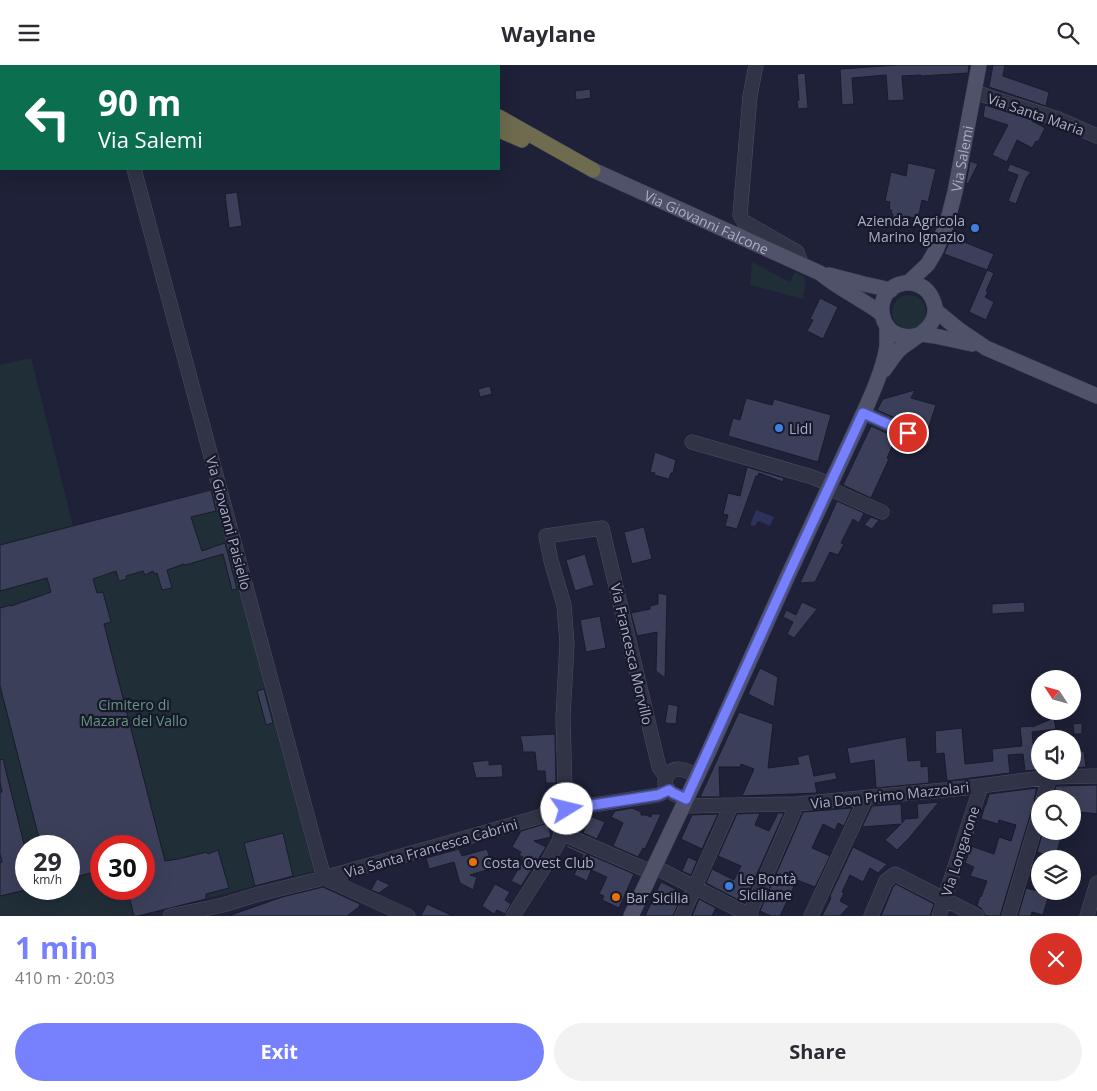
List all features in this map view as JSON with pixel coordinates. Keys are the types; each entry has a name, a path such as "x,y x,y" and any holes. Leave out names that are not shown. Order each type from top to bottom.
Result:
{"highway":[{"path":"500,118 593,169"},
{"path":"500,124 593,169"},
{"path":"500,130 593,169"}],"main road":[{"name":"Via Salemi","path":"936,250 947,223 955,192 979,65"},
{"name":"Via Giovanni Falcone","path":"593,169 820,273"},
{"path":"908,283 928,263 936,250"},
{"path":"930,294 936,250"},
{"path":"820,273 891,290"},
{"path":"820,273 832,283 870,305 891,331 901,336 913,337 920,334 986,347"},
{"path":"631,916 880,376 899,351 931,325 935,310 934,302 924,288 908,283 899,285 885,297 882,305 886,346 880,376"},
{"path":"935,310 958,329 986,347 1097,396"}],"street":[{"path":"756,65 750,96 740,215 743,221 796,252 802,265"},
{"name":"Via Santa Maria","path":"974,92 1058,119 1097,136"},
{"name":"Via Giovanni Paisiello","path":"134,170 324,878"},
{"path":"863,413 922,439"},
{"path":"692,442 812,477 882,513"},
{"name":"Via Francesca Morvillo","path":"567,809 563,717 567,644 564,605 546,536 602,528 659,767 667,784"},
{"name":"Via Santa Francesca Cabrini","path":"170,916 223,905 324,878 567,809 658,795 667,784 670,772 677,769 684,769 697,775"},
{"name":"Via Don Primo Mazzolari","path":"1081,776 1097,776"},
{"name":"Via Don Primo Mazzolari","path":"684,803 731,806 798,805 1031,779"},
{"path":"667,784 673,793 684,803"},
{"name":"Via Longarone","path":"939,916 981,786"},
{"path":"811,916 866,798"},
{"path":"561,833 694,887 750,915 798,805"},
{"path":"682,916 731,806"},
{"path":"514,916 559,841 567,809"},
{"path":"1009,916 1031,840"},
{"path":"871,916 886,881 895,874 977,916"},
{"path":"324,878 408,916"},
{"path":"1087,916 1097,883"}],"green space":[{"path":"752,262 790,282 795,272 804,277 806,281 803,299 750,285"},
{"path":"909,295 916,296 921,300 925,305 925,319 921,324 916,328 909,329 902,328 897,324 893,319 892,312 893,305 897,300 902,296"},
{"name":"Cimitero di Mazara del Vallo","path":"31,358 73,526 215,488 314,871 138,916 0,916 0,365"}],"water":[{"path":"756,510 774,517 770,526 759,521 755,526 750,525"}],"building":[{"path":"898,65 969,65 968,73 902,76 904,100 888,101 886,75 852,78 854,104 842,105 840,69"},
{"path":"993,65 1005,65 1003,76 1049,92 1046,106 989,87"},
{"path":"805,73 808,108 798,109 797,74"},
{"path":"590,89 591,98 576,100 575,91"},
{"path":"985,105 1032,120 1045,128 1038,142 1036,141 1032,148 1017,140 1007,162 992,155 1008,125 983,117"},
{"path":"970,161 978,164 968,184 966,183"},
{"path":"908,163 936,169 928,202 922,200 918,219 906,216 904,225 891,222 893,214 891,214 892,210 889,210 890,202 885,201 891,172 906,176"},
{"path":"1010,164 1031,172 1026,178 1016,204 1008,201 1018,175 1007,171"},
{"path":"237,192 242,226 229,228 225,194"},
{"path":"952,236 994,254 987,270 944,254"},
{"path":"987,270 994,273 985,297 994,302 986,320 969,312"},
{"path":"820,298 838,307 823,339 807,331 813,320 810,319"},
{"path":"490,386 492,394 480,397 478,389"},
{"path":"915,390 911,398 936,405 927,432 877,410 883,399"},
{"name":"Lidl","path":"746,398 772,405 774,399 831,415 818,462 728,436 733,418 740,420"},
{"path":"871,426 904,441 902,446 894,442 887,458 889,459 871,498 843,485"},
{"path":"655,452 676,460 673,473 671,473 669,479 650,472"},
{"path":"747,467 784,478 783,482 759,473 756,476 737,529 725,526 728,515 723,514 728,493 740,496"},
{"path":"211,490 216,511 191,517 202,551 225,543 237,589 232,590 223,554 167,570 172,588 162,590 157,573 154,574 153,571 145,575 143,571 126,576 127,579 119,581 116,571 93,579 97,593 103,592 111,622 104,624 165,861 207,852 208,854 218,850 229,888 206,894 206,899 134,916 130,900 155,900 155,835 90,835 90,873 80,876 80,835 38,835 0,686 0,608 51,592 47,578 0,591 0,545"},
{"path":"837,501 864,513 859,523 853,519 841,543 844,544 838,555 830,552 815,582 800,583"},
{"path":"871,517 879,520 872,529 864,525"},
{"path":"644,527 652,559 632,564 624,532"},
{"path":"585,554 594,585 575,591 566,560"},
{"path":"658,593 667,595 665,678 656,671 657,632 637,636 631,613 650,609 650,606 658,604"},
{"path":"802,602 817,609 794,638 787,634 793,622 783,617 786,610 796,615"},
{"path":"1024,602 1025,612 992,614 992,604"},
{"path":"600,616 606,648 586,652 580,620"},
{"path":"760,668 778,677 774,707 748,694"},
{"path":"264,689 273,723 266,725 257,691"},
{"path":"668,704 678,706 676,724 665,723"},
{"path":"739,712 773,724 768,768 799,764 797,757 809,754 814,776 835,772 837,779 815,783 817,793 742,796 754,769 741,764 740,767 719,767 720,797 700,797"},
{"path":"1049,720 1054,720 1056,729 1031,730 1031,770 1025,771 1023,754 1008,755 1010,773 947,781 944,753 936,754 935,731 962,728 965,764 993,761 992,749 1022,746 1020,727 1032,727"},
{"path":"1082,723 1082,734 1081,730 1074,730 1073,724"},
{"path":"555,734 556,783 546,783 545,771 537,771 535,752 523,752 520,736"},
{"path":"906,737 908,761 921,760 921,767 928,766 929,783 876,788 874,760 850,764 847,748"},
{"path":"1081,751 1084,751 1086,767 1081,767"},
{"path":"3,759 22,835 15,835 15,893 0,896 0,863 2,862 0,854 0,792 2,792 0,760"},
{"path":"489,760 489,765 502,764 503,777 476,778 472,762"},
{"path":"1097,785 1097,814 1081,812 1081,790 1055,790 1056,786"},
{"path":"1036,788 1036,790 1031,790 1031,812 1000,916 985,915 981,908 977,906 987,881 970,876 974,867 965,863 971,846 994,854 999,837 1011,841 1016,825 999,820 998,824 981,819 989,794"},
{"path":"939,802 897,850 885,840 901,824 862,827 872,806 901,804 902,823 905,819 918,818 917,804"},
{"path":"632,808 641,812 641,815 651,817 652,814 661,814 645,849 643,848 638,857 613,846 623,823 611,817 615,811"},
{"path":"852,808 844,826 838,823 835,830 823,824 812,848 830,856 815,887 797,880 780,916 771,916 760,911 803,812"},
{"path":"760,813 755,825 769,831 778,813 784,813 744,903 706,883 712,869 734,880 741,866 718,856 737,814"},
{"path":"718,814 702,849 681,839 692,815"},
{"path":"587,815 605,822 597,839 583,833 586,826 583,824"},
{"path":"548,823 551,837 534,841 546,847 521,886 511,881 523,861 521,860 523,857 519,855 521,852 512,847 521,831"},
{"path":"283,833 293,876 255,886 244,843"},
{"path":"1040,840 1060,840 1057,850 1038,850"},
{"path":"567,845 634,874 619,908 602,900 604,896 599,894 607,877 591,870 587,881 574,875 583,855 566,847"},
{"path":"853,847 887,864 878,873 870,868 863,882 850,875 840,901 849,906 840,916 822,916 831,898 830,896"},
{"name":"Costa Ovest Club","path":"459,849 462,856 487,849 493,868 470,875 477,877 473,890 460,883 454,862 429,869 426,858"},
{"path":"688,857 697,861 691,875 682,871"},
{"path":"377,879 390,885 379,893 371,890"},
{"path":"661,882 683,893 673,916 645,916"},
{"path":"495,884 510,892 505,900 511,904 505,914 497,910 494,914 482,906"},
{"path":"896,884 934,904 930,916 881,916"},
{"path":"323,887 360,904 359,907 347,916 231,916 282,897"},
{"path":"1026,888 1031,889 1031,900 1047,900 1043,915 1032,912 1031,916 1018,916"},
{"path":"699,899 716,908 712,916 692,916"},
{"path":"427,904 453,916 421,916"}],"place":[{"name":"Azienda Agricola Marino Ignazio","path":"975,228"},
{"name":"Lidl","path":"779,428"},
{"name":"Costa Ovest Club","path":"473,862"},
{"name":"Le Bontà Siciliane","path":"729,886"},
{"name":"Bar Sicilia","path":"616,897"}],"route":[{"path":"567,809 658,795 669,790 686,799 863,413 908,433"}]}
